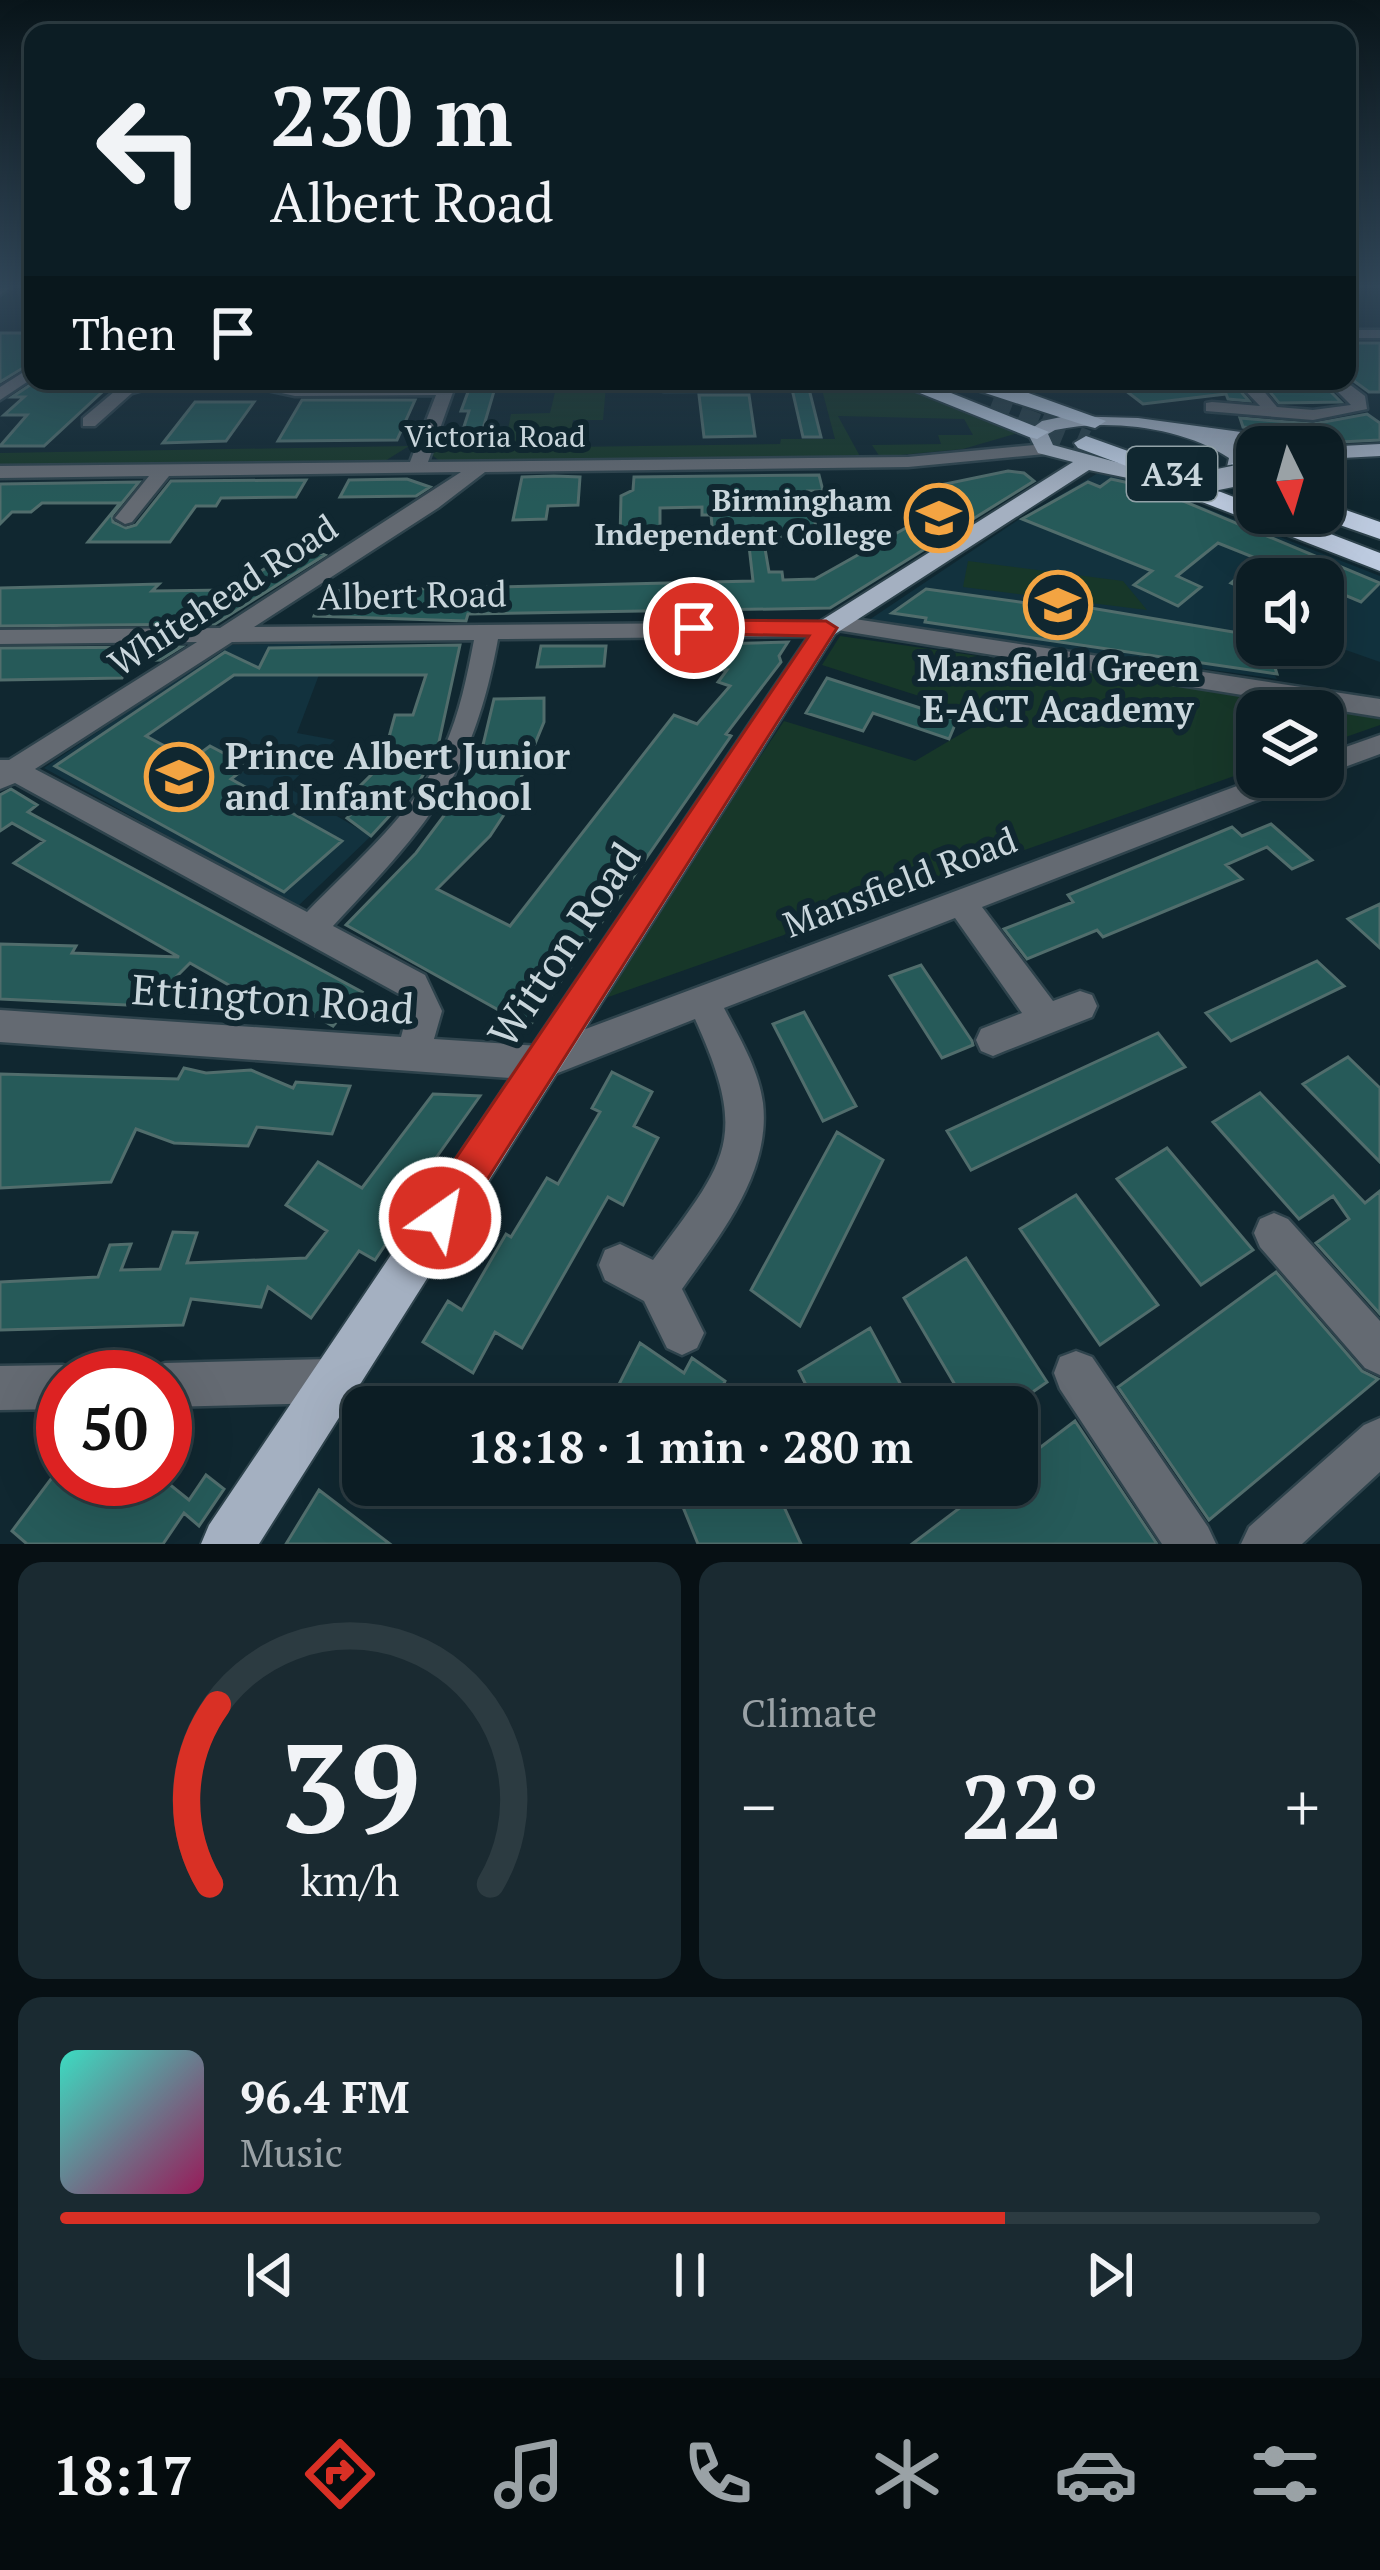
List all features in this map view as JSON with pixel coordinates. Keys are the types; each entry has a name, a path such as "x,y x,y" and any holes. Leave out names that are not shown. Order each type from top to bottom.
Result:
{"highway":[{"path":"920,390 1045,449"},
{"path":"991,390 1095,440"},
{"name":"A34","path":"1095,440 1236,485"},
{"name":"A34","path":"1095,440 1236,497"},
{"path":"1183,484 1380,563"},
{"path":"1344,519 1380,534"},
{"path":"1344,523 1380,534"},
{"path":"1331,534 1380,553"}],"main road":[{"path":"1236,438 1194,433 1095,440 1045,449 1050,422 1095,440 1183,484 1236,471"},
{"path":"1194,433 1220,443 1236,458"},
{"name":"Witton Road","path":"228,1544 830,626 1045,449 1084,464 1095,440"},
{"path":"1344,452 1380,450"}],"street":[{"path":"0,395 24,373"},
{"path":"89,422 125,390"},
{"path":"289,390 325,390"},
{"path":"417,467 446,390"},
{"path":"1257,390 1271,410"},
{"path":"1212,406 1328,415 1359,409 1359,399 1347,390"},
{"name":"Victoria Road","path":"0,472 908,462 1045,449"},
{"name":"Whitehead Road","path":"5,773 431,504 481,466"},
{"path":"97,508 127,513 164,470"},
{"name":"Albert Road","path":"0,637 830,626 1380,708"},
{"path":"308,932 418,814 448,767 468,721 488,630"},
{"path":"1344,757 1380,744"},
{"path":"5,773 413,985 424,1011 413,1054"},
{"name":"Mansfield Road","path":"540,1063 1236,797"},
{"path":"959,900 1045,1017"},
{"path":"658,1286 720,1198 743,1153 745,1101 703,1000"},
{"path":"993,1040 1080,1006"},
{"name":"Ettington Road","path":"0,1026 540,1063"},
{"path":"1274,1233 1380,1353"},
{"path":"620,1264 658,1286 682,1333"},
{"path":"1076,1373 1191,1544"},
{"path":"192,1384 331,1381"},
{"path":"0,1388 36,1387"},
{"path":"1266,1544 1380,1441"}],"shaded area":[{"name":"Mansfield Green E-ACT Academy","path":"1105,469 1236,520 1236,534 1272,534 1334,558 1236,558 1236,666 1269,666 1277,679 866,622 1018,520"},
{"name":"Mansfield Green E-ACT Academy","path":"1344,562 1380,576 1380,662 1344,649"},
{"name":"Prince Albert Junior and Infant School","path":"331,643 297,733 335,740 287,787 371,836 297,907 44,768 227,645"}],"green space":[{"path":"556,390 606,390 603,420 573,420 571,447 780,444 781,439 835,439 822,390 910,390 1021,432 963,449 880,457 872,445 941,444 938,435 973,435 964,419 838,416 862,460 441,462 432,455 433,445 505,444 511,414 550,413"},
{"path":"409,446 385,461 0,466 0,453"},
{"path":"968,561 1123,581 1147,610 963,587"},
{"path":"840,636 1236,693 1236,775 597,1001 784,721 915,761 988,718 822,665"},
{"path":"1344,709 1380,714 1380,725 1344,738"}],"building":[{"path":"0,359 24,359 24,367 0,382"},
{"path":"1356,359 1380,359 1380,392 1369,392 1356,383"},
{"path":"24,389 104,390 44,446 0,446 27,415 4,415 24,397 12,397"},
{"path":"469,390 494,390 480,439 460,439 469,411 461,411"},
{"path":"792,390 809,390 821,437 803,437"},
{"path":"1125,390 1240,390 1249,401 1228,399 1226,394 1143,404"},
{"path":"1268,390 1329,390 1341,402 1279,403"},
{"path":"699,395 749,395 755,436 704,437"},
{"path":"302,400 415,400 397,440 278,441"},
{"path":"195,402 254,402 226,441 163,443"},
{"path":"1367,414 1380,423 1380,440 1344,442 1344,426 1243,426 1240,418 1313,424"},
{"path":"1008,471 1024,473 1034,481 830,608 468,614 466,621 314,616 324,591 753,581 748,537 713,537 711,515 702,515 702,507 660,508 660,537 620,538 621,496 633,490 634,477 819,475 823,491 808,491 818,536 763,537 769,572 782,572 783,580 815,579 920,520 911,516 955,492 945,484"},
{"path":"522,477 580,477 578,505 548,506 546,519 513,520"},
{"path":"407,479 430,487 416,496 340,497 349,480"},
{"path":"1111,479 1152,488 1236,523 1236,534 1262,534 1320,558 1256,558 1218,543 1177,576 1201,587 1178,606 1134,585 1152,571 1022,519 1088,482 1100,487"},
{"path":"306,480 296,497 221,498 216,506 196,506 170,542 88,542 120,503 42,503 31,512 12,512 0,524 0,484 139,482 112,515 113,522 126,528 136,525 171,481"},
{"path":"302,546 325,555 215,624 0,626 0,588 159,584 152,591 230,590"},
{"path":"1344,568 1380,583 1361,602 1344,595"},
{"path":"926,589 1085,611 1085,607 1236,632 1236,666 1275,666 1277,674 925,622 926,618 892,613"},
{"path":"788,642 779,656 781,662 726,734 731,736 529,1027 346,925 416,853 458,797 483,745 494,699 544,698 544,722 509,807 490,836 437,889 510,926 674,715 697,724 730,686 718,682 727,670 709,670 708,663 679,663 678,645"},
{"path":"460,645 437,751 416,787 371,836 347,818 363,802 349,797 372,774 367,772 378,758 383,759 395,715 413,715 426,675 234,675 146,736 191,760 210,746 248,766 231,779 342,841 284,892 55,766 225,652 259,668 269,648"},
{"path":"541,646 606,646 604,666 537,667"},
{"path":"181,647 160,660 132,661 122,678 0,680 0,648"},
{"path":"827,678 957,720 949,739 873,713 863,731 806,713"},
{"path":"11,789 37,805 28,812 362,992 333,1026 282,998 271,1009 190,963 147,1006 0,999 0,944 76,946 72,953 179,957 14,863 44,841 12,823 0,831 0,795"},
{"path":"1271,824 1312,860 1292,869 1267,847 1226,865 1242,879 1103,937 1097,930 1027,959 1004,929 1073,902 1068,895 1232,827 1242,836"},
{"path":"1380,904 1380,948 1348,919"},
{"path":"1317,961 1344,986 1231,1041 1206,1013"},
{"path":"921,965 973,1045 942,1058 890,976"},
{"path":"804,1012 856,1106 823,1121 773,1024"},
{"path":"1158,1033 1185,1067 971,1170 947,1131"},
{"path":"1348,1057 1380,1088 1380,1162 1303,1084"},
{"path":"184,1068 206,1073 251,1070 293,1088 296,1082 350,1086 332,1134 257,1127 248,1146 174,1143 136,1129 111,1182 0,1188 0,1074 178,1079"},
{"path":"612,1072 652,1092 634,1126 658,1138 623,1205 608,1197 522,1348 495,1332 473,1373 423,1342 448,1301 462,1310 506,1234 511,1237 547,1178 558,1184 600,1112 592,1108"},
{"path":"1260,1093 1365,1203 1380,1191 1380,1314 1316,1243 1349,1219 1333,1196 1299,1219 1213,1122"},
{"path":"433,1094 480,1096 399,1210 406,1214 375,1260 359,1251 311,1318 268,1287 261,1307 191,1299 183,1325 0,1330 0,1282 98,1277 110,1245 131,1244 121,1270 160,1269 173,1232 197,1233 187,1263 306,1258 327,1231 286,1205 318,1162 362,1188"},
{"path":"837,1132 883,1160 800,1326 751,1290"},
{"path":"1167,1148 1253,1250 1201,1285 1117,1179"},
{"path":"1076,1195 1158,1305 1100,1345 1020,1229"},
{"path":"966,1258 1047,1382 1038,1388 956,1386 904,1298"},
{"path":"1276,1272 1362,1371 1378,1379 1209,1520 1118,1387"},
{"path":"870,1328 902,1386 806,1386 799,1371"},
{"path":"640,1343 684,1373 692,1358 725,1381 723,1386 618,1386"},
{"path":"1075,1421 1157,1544 912,1544 962,1506 1038,1506 1038,1449"},
{"path":"206,1475 224,1489 199,1526 184,1513 163,1544 27,1544 12,1531 36,1499 36,1506 192,1506 192,1496"},
{"path":"319,1490 390,1544 286,1544"},
{"path":"683,1506 784,1506 801,1544 698,1544"}],"tunnel":[{"path":"991,405 1047,427"},
{"path":"1040,424 1086,443"}],"place":[{"name":"Birmingham Independent College","path":"939,518"},
{"name":"Mansfield Green E-ACT Academy","path":"1058,605"},
{"name":"Prince Albert Junior and Infant School","path":"179,777"}],"route":[{"path":"440,1218 826,628 694,628"}]}
